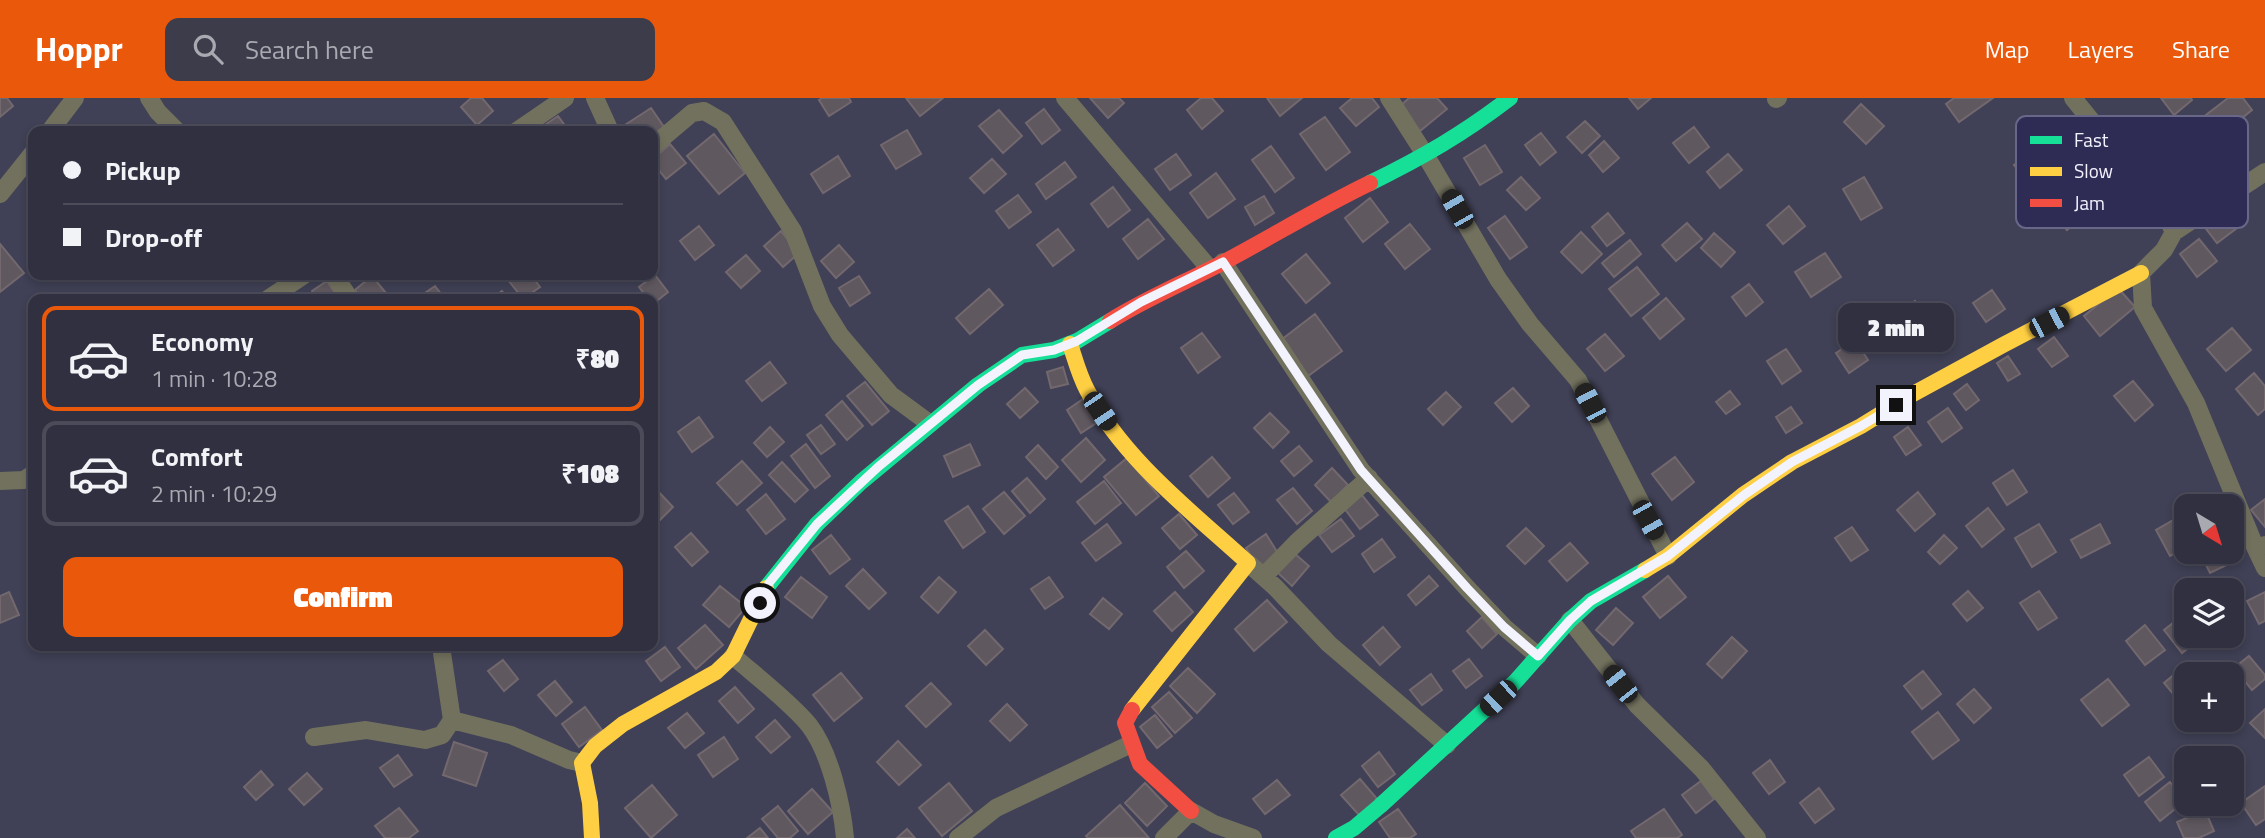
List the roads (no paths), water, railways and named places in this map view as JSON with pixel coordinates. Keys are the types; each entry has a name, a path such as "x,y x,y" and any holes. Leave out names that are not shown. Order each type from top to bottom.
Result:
{"street":[{"path":"54,126 75,98"},
{"path":"149,98 172,126"},
{"path":"524,126 565,98"},
{"path":"595,98 608,126"},
{"path":"1065,98 1216,265 1369,478 1504,627 1538,656"},
{"path":"1389,98 1498,279 1530,324 1578,380 1668,556"},
{"path":"592,838 590,803 582,763 595,746 623,724 716,672 733,656 769,583 817,524 929,423 1022,355 1054,350 1070,344 1141,302 1216,265 1328,203 1426,156 1472,127 1510,98"},
{"path":"2073,98 2088,116"},
{"path":"658,142 692,113 704,111 723,122 793,230 822,306 840,335 891,396 929,423"},
{"path":"0,194 28,159"},
{"path":"2248,183 2265,172"},
{"path":"2172,228 2174,232"},
{"path":"1336,838 1354,828 1516,682 1570,620 1591,601 1668,556 1744,495 1792,462 2003,345 2141,273 2165,250 2174,232 2180,228"},
{"path":"2141,273 2143,308 2196,403 2260,547 2265,568"},
{"path":"276,294 296,280"},
{"path":"1070,344 1087,392 1113,430 1156,476 1264,576 1329,644 1447,744"},
{"path":"0,481 24,480 28,477"},
{"path":"1264,576 1297,542 1369,478"},
{"path":"1248,563 1136,702 1125,723 1139,764 1191,811 1214,824 1254,838"},
{"path":"1570,620 1637,705 1702,769 1757,838"},
{"path":"314,737 366,730 425,740 442,735 452,720 442,651"},
{"path":"733,656 810,726 832,771 845,838"},
{"path":"452,720 511,735 582,763"},
{"path":"958,838 996,808 1131,744"},
{"path":"1164,838 1191,811"}]}
